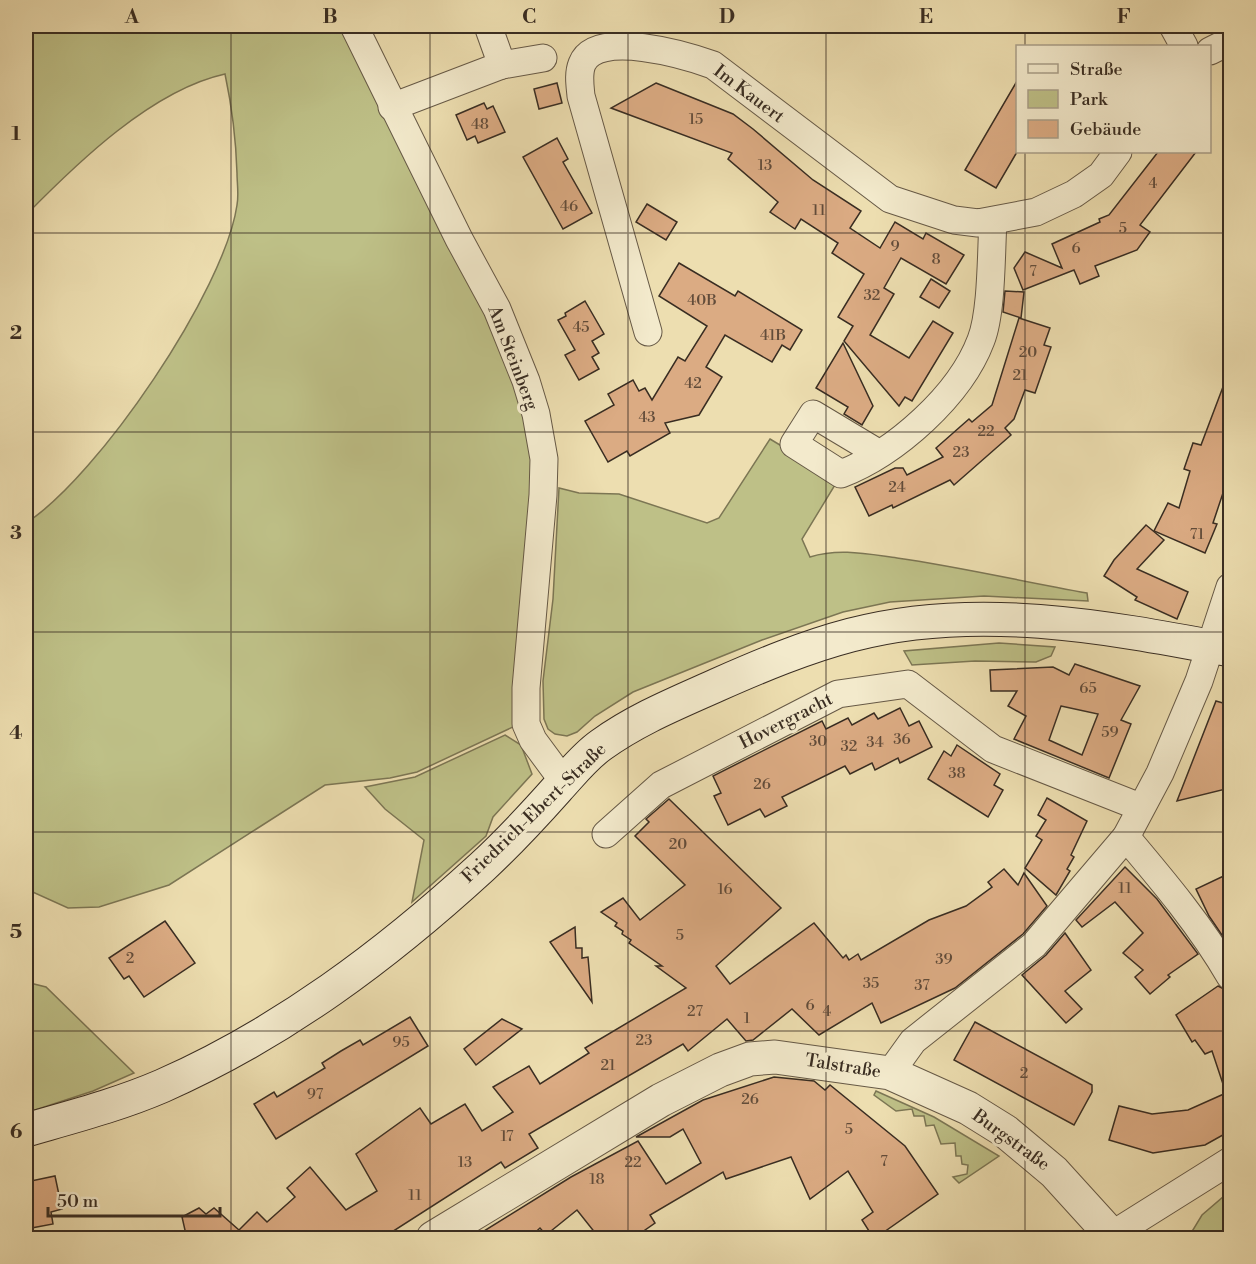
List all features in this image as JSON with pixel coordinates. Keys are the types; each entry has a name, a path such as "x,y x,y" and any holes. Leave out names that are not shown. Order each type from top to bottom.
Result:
{"main road":[{"name":"Friedrich-Ebert-Straße","path":"26,1131 115,1104 162,1086 240,1048 302,1010 363,967 440,904 484,865 564,782 574,768 600,746 639,720 789,655 853,634 921,623 992,619 1062,623 1127,631 1215,656"},
{"name":"Talstraße","path":"433,1239 661,1100 720,1070 750,1059 791,1057 890,1073"},
{"name":"Burgstraße","path":"890,1073 968,1108 1005,1131 1054,1172 1113,1237"}],"street":[{"name":"Am Steinberg","path":"354,26 392,107 497,309 526,381 536,414 543,459 543,486 526,688 526,724 533,740 564,782"},
{"path":"488,26 502,65"},
{"path":"1173,26 1183,45"},
{"path":"1211,50 1230,41"},
{"name":"Im Kauert","path":"648,332 581,96 579,78 582,62 602,50 648,47 685,55 713,65 890,199 954,220 993,221 1036,213 1074,194 1101,175 1117,153"},
{"path":"392,107 502,65 543,58"},
{"path":"878,453 905,435 944,402 965,373 982,339 988,301 993,221"},
{"name":"Talstraße","path":"890,1073 913,1041 1034,945 1126,837 1160,773 1215,656 1230,586"},
{"name":"Hovergracht","path":"606,834 661,785 838,694 908,684 993,748 1140,807"},
{"path":"1126,837 1212,944 1230,976"},
{"path":"1113,1237 1230,1161"}],"green space":[{"path":"26,26 345,26 490,316 515,382 531,446 534,489 515,726 417,772 390,778 325,785 169,885 99,907 68,908 26,889 26,523 55,500 88,466 154,379 184,331 209,284 227,241 238,201 236,148 225,74 170,95 143,112 68,173 26,215"},
{"path":"770,439 838,480 802,539 810,557 821,554 853,553 921,562 1087,593 1088,601 984,596 890,602 843,612 762,640 633,692 595,716 577,732 567,736 555,734 548,729 544,719 543,681 553,599 559,488 579,493 619,494 707,523 719,518"},
{"path":"999,643 1055,647 1051,656 1036,662 975,661 912,665 904,651"},
{"path":"505,735 521,745 532,774 493,817 486,836 412,902 424,840 385,809 365,787 415,777"},
{"path":"26,982 46,987 134,1073 93,1091 26,1113"},
{"path":"876,1091 934,1117 999,1156 959,1183 953,1177 967,1174 968,1165 962,1164 961,1156 956,1156 955,1143 941,1144 934,1125 926,1126 924,1116 914,1116 912,1109 896,1111 874,1095"},
{"path":"1230,1191 1230,1238 1188,1238 1202,1215"}],"building":[{"path":"557,83 562,103 539,109 534,89"},
{"path":"656,83 733,114 813,180 861,211 850,228 880,248 895,222 923,239 926,233 964,255 946,284 901,258 884,288 894,294 870,335 909,358 933,321 953,333 912,401 905,397 899,406 844,341 853,326 838,317 864,274 832,253 838,243 801,219 795,229 770,212 778,202 728,159 732,153 611,108"},
{"path":"1016,83 1016,153 996,188 965,170"},
{"path":"484,103 487,109 493,106 505,132 478,143 475,136 467,140 456,115"},
{"path":"557,138 568,159 563,162 592,213 563,229 523,157"},
{"path":"1157,153 1195,153 1140,225 1150,232 1137,250 1095,266 1099,276 1080,284 1074,270 1023,290 1014,268 1025,252 1062,268 1052,244 1100,222 1099,219 1109,215"},
{"path":"647,204 677,222 666,240 636,222"},
{"path":"679,263 735,296 738,291 802,330 790,350 782,345 772,362 725,335 706,367 722,377 699,415 665,423 670,433 630,456 627,451 608,462 585,421 614,405 608,394 633,380 639,391 645,388 652,400 678,357 685,361 707,326 659,296"},
{"path":"931,279 950,291 939,308 920,297"},
{"path":"1005,291 1024,292 1021,318 1003,312"},
{"path":"585,301 604,334 592,341 599,353 592,357 599,369 579,380 565,355 575,350 558,320"},
{"path":"1019,318 1050,328 1044,345 1051,347 1035,393 1025,390 1014,419 1005,428 1011,435 954,485 950,480 893,508 892,505 869,516 855,487 895,468 903,468 907,475 943,457 936,448 969,419 972,422 992,405"},
{"path":"843,343 873,406 862,425 844,414 848,407 816,388"},
{"path":"1229,371 1230,472 1213,523 1217,524 1205,553 1154,531 1168,503 1179,508 1190,471 1184,469 1193,443 1201,445"},
{"path":"1146,525 1164,540 1137,569 1188,592 1177,619 1135,600 1137,597 1104,576 1114,560"},
{"path":"1075,664 1140,686 1121,720 1131,724 1109,778 1014,739 1026,716 1008,706 1017,691 991,691 990,670 1053,667 1069,675","holes":["1061,706 1098,714 1082,755 1049,740"]},
{"path":"1216,701 1230,705 1230,788 1177,801"},
{"path":"900,708 909,726 919,721 932,747 900,763 898,758 875,770 872,763 850,774 845,766 782,797 787,806 765,817 760,809 728,825 714,796 721,793 713,776 822,721 826,729 848,718 852,725 874,713 878,719"},
{"path":"957,745 1000,774 994,785 1003,790 988,817 928,779 944,751 951,756"},
{"path":"1047,798 1087,821 1071,855 1074,857 1067,869 1070,871 1056,895 1025,868 1042,840 1036,836 1046,820 1038,815"},
{"path":"669,799 781,908 716,966 730,984 814,923 843,958 846,955 849,960 858,954 861,960 929,920 966,906 992,887 988,882 1004,869 1018,885 1024,873 1047,906 1023,934 955,988 881,1023 872,1003 819,1035 792,1009 753,1040 746,1041 727,1019 688,1051 683,1044 529,1134 538,1148 505,1168 501,1162 381,1239 187,1239 182,1217 199,1208 206,1214 214,1208 239,1230 257,1212 267,1222 295,1197 287,1188 310,1167 346,1210 377,1191 356,1154 420,1108 431,1124 465,1104 482,1131 513,1112 493,1087 529,1066 540,1084 589,1053 585,1048 686,988 656,966 662,966 629,943 631,940 615,926 617,923 601,912 623,898 640,920 685,885 635,836 649,822 646,819"},
{"path":"1125,867 1157,899 1198,954 1168,975 1170,977 1150,994 1135,977 1143,970 1123,953 1143,933 1115,902 1082,927 1076,920"},
{"path":"1230,873 1230,947 1209,916 1196,889"},
{"path":"165,921 195,963 144,997 129,976 124,979 109,958"},
{"path":"575,927 576,948 582,948 582,958 588,957 592,1002 550,942"},
{"path":"1065,933 1091,970 1065,991 1082,1009 1066,1023 1022,975 1046,955"},
{"path":"1218,986 1230,992 1230,1131 1205,1145 1153,1153 1109,1140 1119,1106 1152,1114 1188,1110 1226,1093 1212,1051 1205,1054 1195,1040 1192,1042 1176,1015"},
{"path":"410,1017 428,1046 276,1139 254,1104 274,1092 277,1097 325,1068 322,1063 341,1051 360,1040 363,1045"},
{"path":"502,1019 522,1029 476,1065 464,1049"},
{"path":"975,1022 1092,1085 1092,1092 1074,1125 954,1060"},
{"path":"774,1077 814,1081 825,1090 830,1085 905,1146 938,1194 874,1239 862,1220 873,1212 848,1171 810,1199 791,1157 726,1179 723,1172 650,1215 655,1223 632,1239 600,1239 577,1210 546,1235 540,1228 528,1239 471,1239 571,1177 638,1141 666,1184 701,1163 683,1129 670,1137 636,1137 703,1100"},
{"path":"55,1176 62,1209 51,1212 53,1224 26,1229 26,1182"}]}
